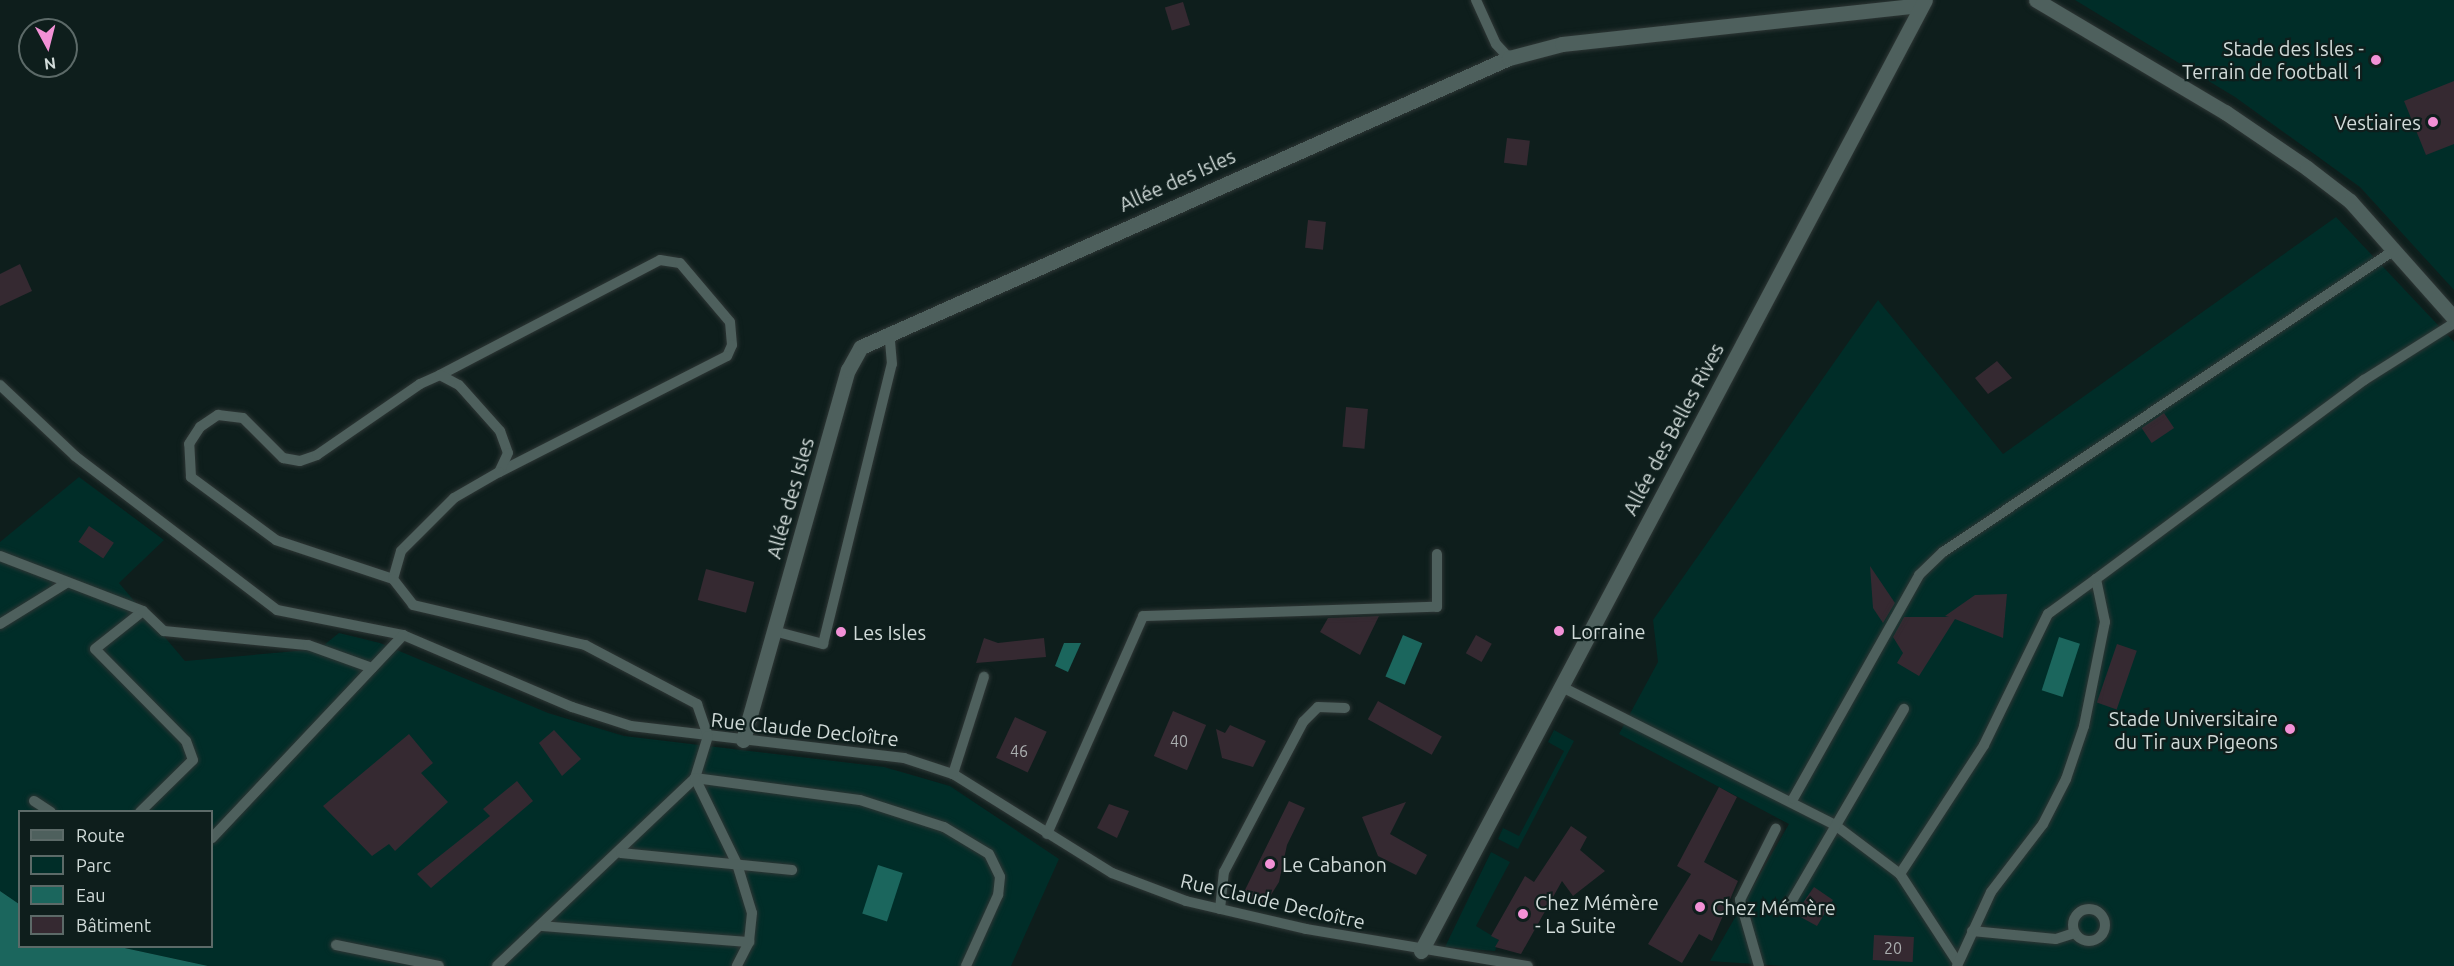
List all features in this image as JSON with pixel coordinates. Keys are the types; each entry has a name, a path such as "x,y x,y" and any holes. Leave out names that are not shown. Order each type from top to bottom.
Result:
{"street":[{"path":"2036,0 2225,112 2307,168 2350,201 2454,318"},
{"name":"Allée des Isles","path":"743,740 848,370 861,347 890,332 1509,58 1562,44 1922,2"},
{"name":"Allée des Belles Rives","path":"1421,951 1461,880 1922,2"}],"lane":[{"path":"1476,0 1496,44 1509,58"},
{"path":"1793,799 1919,575 1935,560 2393,251"},
{"path":"393,579 402,551 454,498 499,472 727,356 732,345 730,322 680,263 660,260 440,375 300,461 283,458 243,418 218,415 200,427 189,444 191,477 276,540 393,579 413,605 585,645 697,704 708,736 695,778 621,853 497,966"},
{"path":"1900,874 1984,745 2048,614 2364,380 2454,323"},
{"path":"774,631 823,644 892,364 890,332"},
{"path":"440,375 459,385 500,431 508,453 499,472"},
{"name":"Rue Claude Decloître","path":"0,385 75,456 277,610 403,635 572,707 632,726 743,740 873,751 952,774 1112,873 1220,909 1421,951 1527,966"},
{"path":"1047,834 1143,616 1437,607 1437,554"},
{"path":"0,556 66,584 142,611 164,631 308,645 372,668"},
{"path":"1957,965 1991,892 2043,824 2069,768 2105,622 2096,579"},
{"path":"0,624 66,584"},
{"path":"142,611 95,650 186,741 193,760 143,810"},
{"path":"213,837 403,635"},
{"path":"952,774 984,677"},
{"path":"1562,687 1793,799 1835,825 1900,874 1957,965"},
{"path":"1220,909 1224,872 1303,722 1318,707 1345,708"},
{"path":"1790,904 1905,709"},
{"path":"695,778 736,864 752,913 749,942 737,966"},
{"path":"695,778 860,800 944,827 989,854 1000,877 998,896 966,966"},
{"path":"34,801 48,810"},
{"path":"1759,966 1740,900 1776,828"},
{"path":"621,853 792,870"},
{"path":"541,926 749,942"},
{"path":"1972,931 2056,939 2074,933"},
{"path":"336,945 439,966"}],"green space":[{"path":"2075,0 2454,0 2454,290 2360,187 2235,97"},
{"path":"2336,217 2454,342 2454,966 1784,966 1710,961 1789,824 1619,734 1658,662 1653,620 1878,300 2003,454"},
{"path":"79,477 164,540 119,583 185,661 319,649 339,633 380,643 548,713 624,736 884,767 950,786 1059,859 1011,966 208,966 125,948 213,948 213,810 18,810 18,903 0,891 0,542"},
{"path":"1554,730 1574,741 1518,849 1498,839 1503,828 1519,836 1564,751 1548,742"},
{"path":"1491,852 1510,862 1476,926 1499,940 1495,951 1445,947"}],"water":[{"path":"1403,635 1422,643 1405,685 1385,676"},
{"path":"2059,637 2080,644 2063,697 2042,690"},
{"path":"1064,643 1081,643 1068,672 1055,666"},
{"path":"878,865 903,873 887,922 862,914"},
{"path":"0,891 18,903 18,948 125,948 208,966 0,966"}],"building":[{"path":"1183,2 1190,25 1172,31 1165,8"},
{"name":"Vestiaires","path":"2454,81 2454,144 2426,155 2404,101"},
{"path":"1507,138 1530,141 1527,166 1504,163"},
{"path":"1308,220 1326,222 1323,250 1305,248"},
{"path":"20,264 32,291 0,306 0,274"},
{"path":"1997,361 2012,378 1988,394 1975,378"},
{"path":"1346,407 1368,409 1364,449 1343,447"},
{"path":"2164,413 2174,428 2152,443 2142,428"},
{"path":"89,526 114,543 103,559 78,542"},
{"path":"1870,566 1895,603 1883,623 1873,608"},
{"path":"706,569 754,582 746,613 698,600"},
{"path":"2007,594 2003,638 1955,619 1919,676 1897,663 1903,653 1893,637 1904,617 1949,617 1945,616 1975,595"},
{"path":"1379,616 1360,655 1320,632 1328,618"},
{"path":"1476,635 1492,644 1482,662 1466,653"},
{"path":"984,638 998,643 1044,638 1046,657 976,663"},
{"path":"2117,644 2137,651 2117,709 2097,703"},
{"path":"1378,701 1442,736 1432,755 1368,719"},
{"path":"1173,711 1206,725 1187,770 1154,756"},
{"path":"1015,717 1047,732 1028,773 996,758"},
{"path":"1230,725 1266,741 1253,767 1222,758 1216,729 1225,733"},
{"path":"554,730 581,759 562,776 539,743"},
{"path":"409,734 433,763 421,773 448,802 395,851 389,844 372,856 323,806"},
{"path":"517,781 533,801 431,888 417,874 490,816 483,809"},
{"path":"1719,787 1737,797 1704,862 1738,881 1712,941 1699,934 1682,963 1648,944 1691,874 1677,866"},
{"name":"Le Cabanon","path":"1289,801 1305,808 1287,845 1279,882 1264,906 1243,894"},
{"path":"1406,802 1390,834 1427,855 1416,875 1378,856 1362,817"},
{"path":"1109,804 1129,811 1117,838 1097,828"},
{"path":"1571,826 1587,837 1580,850 1605,871 1573,896 1562,881 1521,954 1495,947 1499,940 1491,936 1525,876 1534,882"},
{"path":"1814,887 1833,900 1817,926 1795,914"},
{"path":"1874,935 1914,937 1913,962 1873,960"}],"place":[{"name":"Stade des Isles - Terrain de football 1","path":"2376,60"},
{"name":"Vestiaires","path":"2433,122"},
{"name":"Lorraine","path":"1559,631"},
{"name":"Les Isles","path":"841,632"},
{"name":"Stade Universitaire du Tir aux Pigeons","path":"2290,729"},
{"name":"Le Cabanon","path":"1270,864"},
{"name":"Chez Mémère","path":"1700,907"},
{"name":"Chez Mémère - La Suite","path":"1523,914"}]}
